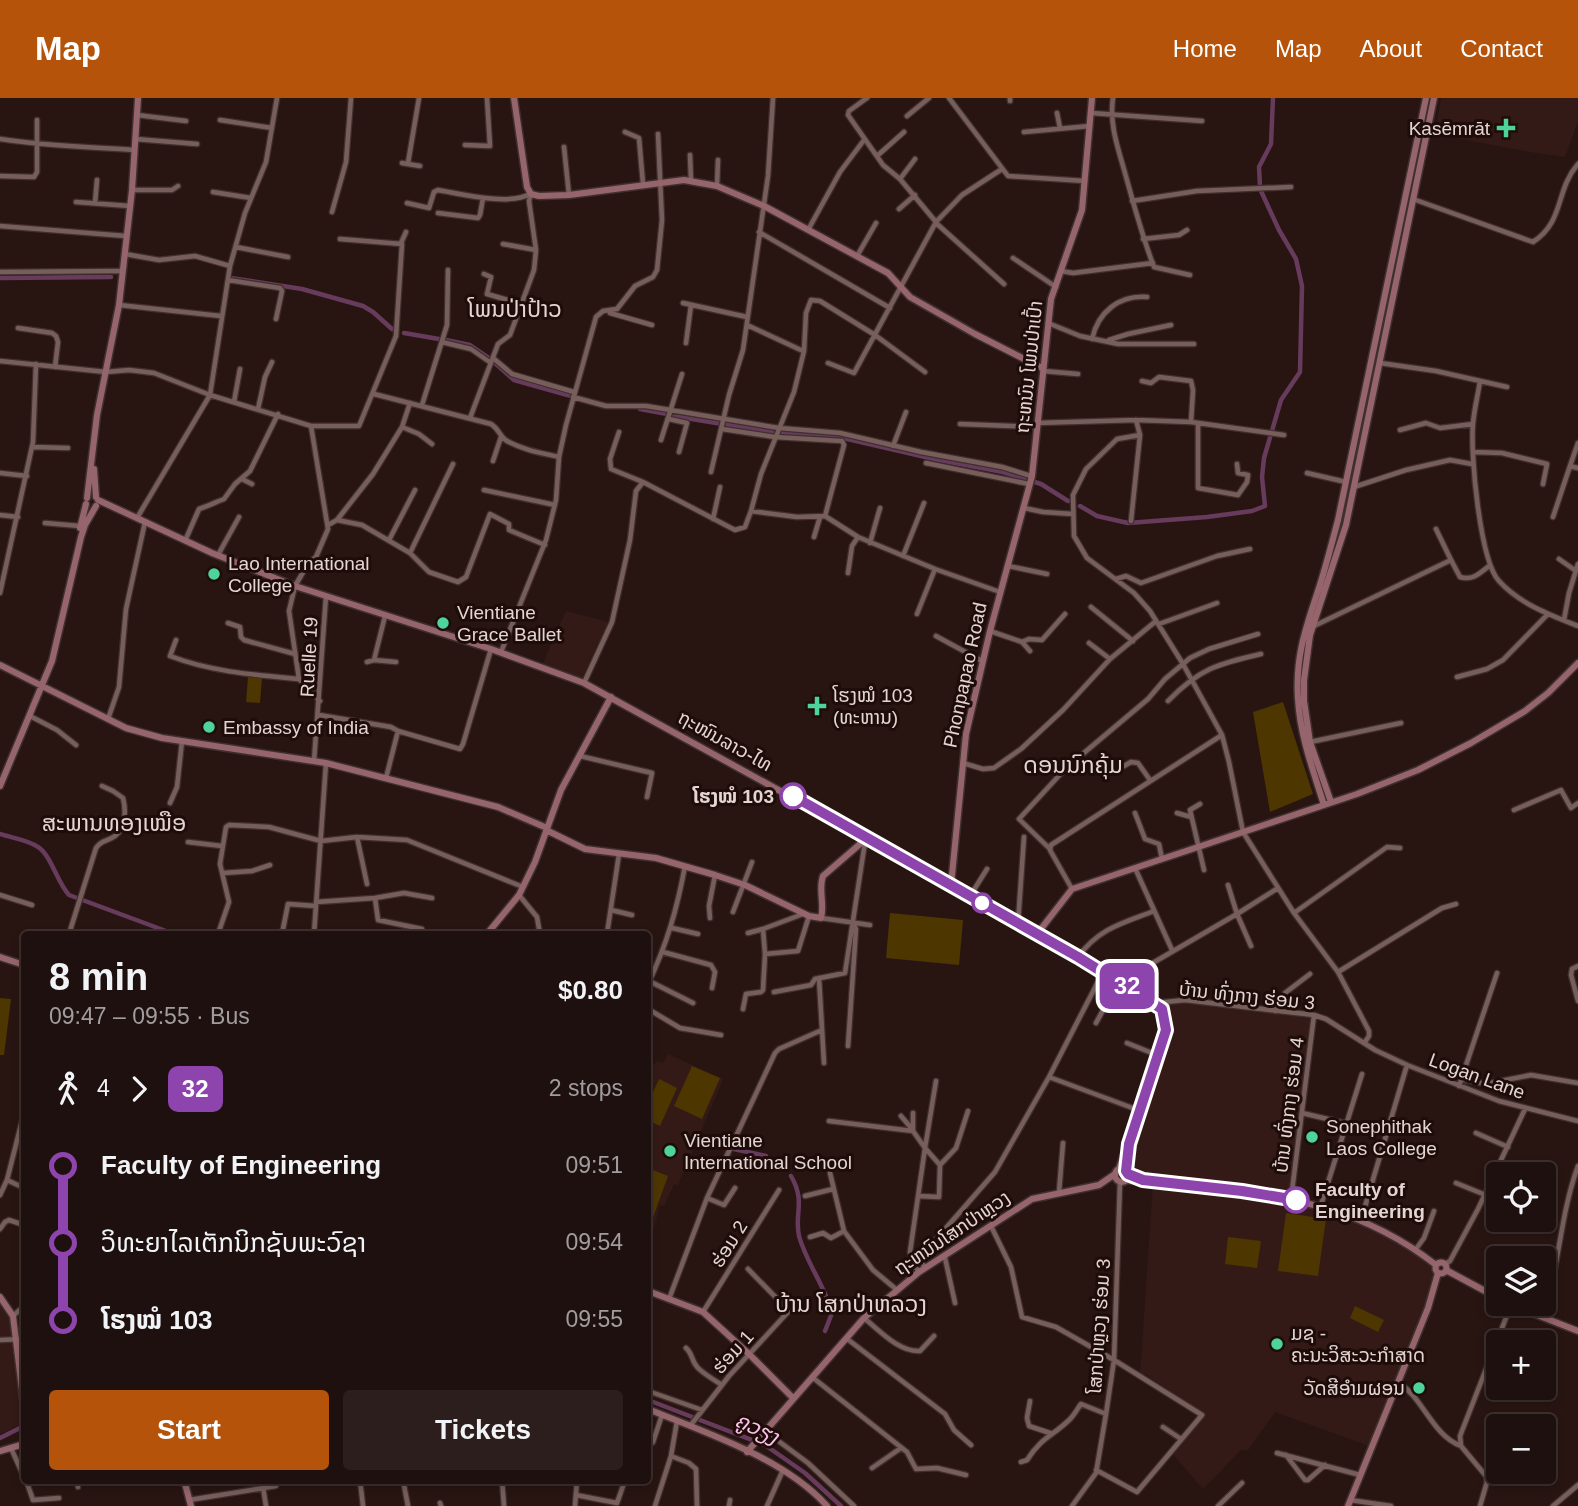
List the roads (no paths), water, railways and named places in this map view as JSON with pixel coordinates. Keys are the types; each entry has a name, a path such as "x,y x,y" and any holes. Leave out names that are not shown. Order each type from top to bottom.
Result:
{"street":[{"path":"0,786 42,686 61,629 81,537 93,502 93,449 97,415 119,305 132,190 138,98"},
{"path":"137,518 210,395 230,265 251,198 266,162 277,98"},
{"path":"332,212 345,162 351,98"},
{"path":"419,98 405,163 420,166"},
{"path":"465,145 490,146 487,98"},
{"path":"470,418 501,341 510,335 534,270 536,250 529,201 531,194 527,187 514,98"},
{"path":"711,472 743,350 764,206 773,98"},
{"path":"867,98 848,113 864,140 915,195 936,223 1004,284"},
{"path":"907,116 929,98"},
{"path":"949,98 1009,176 1085,181"},
{"name":"ຖະຫນົນ ໂພນປ່າເປົ້າ","path":"1031,481 1051,299 1082,210 1092,98"},
{"path":"1113,98 1111,114 1132,201 1153,263 1156,269 1190,275"},
{"path":"1327,804 1310,742 1304,680 1313,627 1346,525 1413,199 1426,98"},
{"path":"1327,804 1304,742 1298,701 1297,678 1303,634 1320,586 1346,482 1425,122 1434,98"},
{"path":"1058,113 1060,128"},
{"path":"1091,113 1202,121"},
{"path":"137,115 186,121"},
{"path":"0,176 34,177 37,172 37,120"},
{"path":"220,120 272,128"},
{"path":"1024,132 1090,126"},
{"path":"625,132 639,138 643,184"},
{"path":"877,156 904,132"},
{"path":"500,653 545,545 555,505 559,457 573,394 594,323 603,311 617,309 635,286 656,274 662,220 658,134"},
{"path":"0,139 38,145 134,150"},
{"path":"135,139 197,144"},
{"path":"808,230 840,172 864,140"},
{"path":"564,147 569,195"},
{"path":"690,155 691,180"},
{"path":"901,179 915,159"},
{"path":"717,186 718,160"},
{"path":"1413,199 1533,242 1550,228 1569,176 1578,164"},
{"path":"828,363 854,373 936,223 962,195 1002,169"},
{"path":"95,203 97,180"},
{"path":"407,203 429,208 434,192 438,190 483,198 523,198 531,194 569,195 691,180 717,186 764,206 888,273 910,297 1042,369 1078,374"},
{"path":"132,190 172,190 178,186"},
{"path":"1132,201 1197,191 1291,187"},
{"path":"214,192 251,198"},
{"path":"899,209 915,195"},
{"path":"438,213 478,218 483,198"},
{"path":"76,202 130,206"},
{"path":"857,257 876,223"},
{"path":"0,226 126,236"},
{"path":"1143,239 1179,235 1187,230"},
{"path":"0,361 106,372 129,370 154,373 210,395 311,426 359,426 397,337 401,243 406,232"},
{"path":"759,232 890,308"},
{"path":"340,239 401,243"},
{"path":"503,244 536,250"},
{"path":"236,247 288,257"},
{"path":"125,253 159,260 195,256 230,265"},
{"path":"1013,258 1056,287"},
{"path":"1061,271 1073,273 1153,263"},
{"path":"422,405 447,319 449,270"},
{"path":"0,272 122,271"},
{"path":"484,274 491,277 487,295 522,304"},
{"path":"228,280 280,288 282,291 276,318"},
{"path":"1092,339 1095,326 1102,315 1118,302 1129,297 1147,297"},
{"path":"619,432 610,459 611,469 643,482 737,531 746,527 775,437 794,392 804,351 809,302 813,299 820,301 875,335 925,372"},
{"path":"683,303 747,317"},
{"path":"686,343 691,304"},
{"path":"119,305 221,316"},
{"path":"603,311 652,325"},
{"path":"1048,323 1092,339 1130,345 1194,344"},
{"path":"747,325 804,351"},
{"path":"1108,341 1171,325"},
{"path":"18,328 52,333 56,336 58,342 55,367"},
{"path":"442,342 471,349 512,374 606,406 638,405 779,428 840,433 1002,467 1031,481"},
{"path":"258,409 265,377 272,362"},
{"path":"1379,363 1507,387"},
{"path":"0,593 32,447 36,364"},
{"path":"234,402 240,369"},
{"path":"661,440 682,374"},
{"path":"1142,381 1151,383 1159,377 1191,381 1191,422"},
{"path":"1480,381 1473,424 1472,464 1489,566 1499,581 1514,594 1548,614 1578,626"},
{"path":"374,394 497,427 501,437 517,446 559,457"},
{"path":"328,525 337,520 373,474 402,426 411,403"},
{"path":"893,446 906,412"},
{"path":"185,541 199,509 225,499 250,471 278,414"},
{"path":"669,419 687,424 679,452"},
{"path":"1130,520 1140,435 1136,420"},
{"path":"960,424 994,427 998,424 1037,425 1136,420 1223,425 1284,435"},
{"path":"1400,430 1426,423 1440,428 1473,424"},
{"path":"1198,424 1198,488 1238,495 1247,482 1248,475 1238,473 1237,464"},
{"path":"311,426 328,525 316,557 309,562 295,586 289,611 299,679 320,701"},
{"path":"402,426 432,444"},
{"path":"722,429 844,443 823,517 814,537"},
{"path":"1140,435 1117,439 1086,469 1073,495 1073,536 1087,558 1134,593 1157,622 1183,664 1222,735 1243,832 1294,913 1338,972 1369,1031 1365,1042"},
{"path":"493,461 501,437"},
{"path":"1553,517 1578,443"},
{"path":"32,447 68,448"},
{"path":"1472,452 1502,453 1548,464 1543,484"},
{"path":"1353,487 1406,470 1450,460 1472,464"},
{"path":"926,463 1031,481"},
{"path":"410,552 453,464"},
{"path":"1570,466 1578,468"},
{"path":"0,473 27,477"},
{"path":"1307,473 1346,482"},
{"path":"242,479 251,484"},
{"name":"Phonpapao Road","path":"951,885 966,734 982,662 1031,481"},
{"path":"584,683 614,615 636,491 643,482"},
{"path":"713,519 720,487"},
{"path":"389,540 415,490"},
{"path":"484,490 555,505"},
{"path":"81,537 80,526 93,502"},
{"name":"ຖະໜົນລາວ-ໄທ","path":"93,502 137,518 185,541 295,586 491,649 584,683 970,895 1155,1003"},
{"path":"903,556 924,503"},
{"path":"870,542 880,508"},
{"path":"1024,508 1073,514"},
{"path":"751,511 797,517 823,517 858,537 1000,592"},
{"path":"337,520 362,525 410,552 429,572 462,581 490,513 509,524 509,530 545,545"},
{"path":"0,515 18,517"},
{"path":"218,555 239,517"},
{"path":"108,719 119,687 126,609 145,522"},
{"path":"45,523 80,526"},
{"path":"1436,529 1460,577 1473,578 1489,566"},
{"path":"848,573 852,548 858,537"},
{"path":"1115,580 1126,576 1142,583 1217,556 1250,549"},
{"path":"1559,559 1576,570"},
{"path":"1313,627 1451,560"},
{"path":"0,563 7,565"},
{"path":"1564,621 1578,564"},
{"path":"1007,566 1047,574"},
{"path":"917,614 935,569"},
{"name":"Ruelle 19","path":"314,761 327,596"},
{"path":"962,763 983,769 994,768 1063,710 1110,659 1157,622 1217,603"},
{"path":"1091,607 1133,641"},
{"path":"1022,642 1029,639 1042,640 1065,614"},
{"path":"1457,677 1487,669 1503,660 1548,614"},
{"path":"374,660 385,616"},
{"path":"228,623 240,628 244,640 295,654"},
{"path":"990,631 1022,642 1030,651"},
{"path":"1072,889 1049,848 1019,819 1066,768 1148,699 1165,679 1183,664 1209,649 1258,634"},
{"path":"936,636 982,662"},
{"path":"176,640 170,656 195,666 218,671 299,679"},
{"path":"1089,643 1110,659"},
{"path":"319,715 391,727 457,750 461,748 491,649"},
{"path":"1168,701 1215,665 1261,654"},
{"path":"367,662 374,660 396,663"},
{"path":"1037,934 1072,889 1327,804 1418,770 1525,711 1548,694 1578,663"},
{"path":"0,665 137,732 326,763 498,807 575,846 656,858 745,885 807,915 870,925"},
{"path":"489,931 519,895 561,790 611,697"},
{"path":"30,716 57,730 76,745"},
{"path":"1310,742 1401,723"},
{"path":"386,778 398,731"},
{"path":"1049,848 1222,735"},
{"path":"170,803 177,787 181,741"},
{"path":"579,756 652,773 647,797"},
{"path":"1124,766 1131,762 1138,763 1150,780"},
{"path":"314,931 326,763"},
{"path":"70,931 96,848 103,840 119,832 124,818 123,798 102,786"},
{"path":"1514,810 1561,790 1571,808 1578,803"},
{"path":"1200,804 1191,808 1191,818 1204,870"},
{"path":"1135,813 1145,839 1159,844 1163,859"},
{"path":"1177,813 1191,818"},
{"path":"219,931 229,902 220,864 226,827 229,825 268,827 321,841 357,837 418,843 523,887"},
{"path":"1018,923 1024,836"},
{"path":"357,837 367,884"},
{"path":"821,918 824,907 821,885 823,876 866,840"},
{"path":"774,992 811,985 815,979 845,973 866,840"},
{"path":"188,842 222,846"},
{"path":"1294,913 1387,847 1400,848"},
{"path":"608,931 619,854"},
{"path":"733,912 752,862"},
{"path":"223,873 252,871 271,865"},
{"path":"651,976 672,928 685,866"},
{"path":"1135,868 1172,950"},
{"path":"970,895 987,869"},
{"path":"710,918 709,906 715,875"},
{"path":"1228,885 1251,946"},
{"path":"1096,1023 1119,981 1278,888"},
{"path":"283,931 288,904 375,898 404,892 432,898"},
{"path":"0,895 32,905"},
{"path":"519,895 537,917 539,931"},
{"path":"375,898 378,920 422,931"},
{"path":"1338,972 1442,908 1455,904"},
{"path":"611,910 632,915"},
{"path":"1078,957 1092,939 1154,911"},
{"path":"748,933 807,915"},
{"path":"765,954 798,951 807,915"},
{"path":"848,1046 856,929 852,922"},
{"path":"672,928 698,934"},
{"path":"743,1009 746,994 762,992 765,954 763,929"},
{"path":"663,952 710,965 715,972 712,988"},
{"path":"0,957 21,963"},
{"path":"1578,966 1572,969 1571,975 1578,1001"},
{"path":"922,1271 925,1252 995,1172 1049,1077 1103,972"},
{"path":"1459,1086 1497,973"},
{"path":"1275,1011 1291,987 1310,974"},
{"path":"819,978 824,1063"},
{"path":"651,983 693,1003"},
{"name":"ບ້ານ ທົ່ງກາງ ຮ່ອມ 3","path":"1155,1003 1185,1000 1314,1015 1326,1018 1407,1065"},
{"path":"1155,1003 1162,1009 1166,1030 1138,1110 1122,1176 1321,1205 1361,1220 1416,1249 1436,1265"},
{"path":"651,1011 680,1028 721,1035"},
{"name":"ບ້ານ ທົ່ງກາງ ຮ່ອມ 4","path":"1291,1199 1314,1015"},
{"path":"668,1299 707,1198 775,1053 822,1030"},
{"path":"1127,1043 1158,1055"},
{"path":"1361,1220 1407,1065"},
{"name":"Logan Lane","path":"1407,1065 1525,1109 1572,1117 1578,1121"},
{"path":"1321,1205 1362,1074"},
{"path":"1462,1079 1485,1084 1531,1075 1578,1083"},
{"path":"1049,1077 1138,1110"},
{"path":"922,1271 912,1262 910,1252 936,1080"},
{"path":"1438,1273 1444,1273 1485,1195 1525,1109"},
{"path":"919,1196 939,1197 940,1165 956,1148 968,1111"},
{"path":"1302,1112 1387,1133"},
{"path":"913,1113 913,1131"},
{"path":"901,1116 940,1165"},
{"path":"829,1121 913,1131"},
{"path":"0,1195 7,1181 21,1125"},
{"path":"1476,1133 1508,1147"},
{"path":"1059,1192 1063,1143"},
{"path":"1543,1318 1552,1290 1564,1218 1578,1166"},
{"path":"830,1173 844,1231 873,1270 897,1290"},
{"name":"ຖະຫນົນໂສກປ່າຫຼວງ","path":"749,1450 864,1318 922,1271 1032,1199 1099,1185 1122,1176"},
{"name":"ໂສກປ່າຫຼວງ ຮ່ອມ 3","path":"1072,1506 1096,1470 1106,1414 1114,1360 1122,1176"},
{"path":"7,1181 21,1187"},
{"path":"1456,1183 1485,1195"},
{"path":"707,1198 724,1205 735,1188"},
{"path":"805,1196 834,1189"},
{"name":"ຮ່ອມ 2","path":"703,1312 779,1190"},
{"path":"1416,1249 1424,1238 1434,1211"},
{"path":"0,1229 9,1220 21,1225"},
{"path":"991,1225 1011,1267 1022,1317 1056,1327 1202,1415 1136,1492 1096,1470"},
{"path":"810,1237 824,1233 831,1238 844,1231"},
{"path":"945,1258 955,1303"},
{"path":"1436,1265 1440,1262 1486,1291"},
{"path":"1391,1506 1349,1503 1428,1308 1438,1273 1436,1265"},
{"name":"ຮ່ອມ 1","path":"691,1424 722,1385 789,1311 748,1269"},
{"path":"651,1292 703,1312 793,1398"},
{"path":"0,1297 13,1316 21,1339 18,1372 21,1389"},
{"path":"13,1316 21,1309"},
{"path":"1461,1446 1461,1436 1506,1316"},
{"path":"1538,1316 1578,1331"},
{"path":"864,1318 898,1345 912,1351 920,1351 934,1336"},
{"path":"846,1338 945,1414 954,1430 971,1445"},
{"path":"0,1340 21,1339"},
{"path":"686,1348 691,1352 697,1367 722,1385"},
{"path":"812,1377 909,1453 916,1469 937,1468 966,1475"},
{"path":"1398,1382 1419,1400 1443,1436 1461,1446 1486,1476 1487,1482 1480,1506"},
{"path":"651,1392 701,1410"},
{"path":"1031,1401 1027,1418 1029,1426 1051,1433"},
{"path":"1021,1462 1027,1460 1041,1440 1065,1424 1081,1404 1106,1414"},
{"path":"651,1410 691,1424 749,1450 783,1470 827,1506"},
{"path":"651,1444 662,1415"},
{"path":"655,1506 671,1456 677,1421"},
{"path":"1163,1427 1181,1439"},
{"path":"763,1433 808,1463 854,1506"},
{"path":"11,1448 21,1440"},
{"path":"0,1451 21,1445"},
{"path":"11,1448 21,1470"},
{"path":"872,1468 901,1448"},
{"path":"1277,1453 1360,1475"},
{"path":"1285,1454 1305,1480 1325,1465"},
{"path":"671,1456 689,1462 696,1469 697,1506"},
{"path":"767,1506 783,1470"},
{"path":"1218,1506 1241,1483"},
{"path":"27,1484 33,1500 59,1498"},
{"path":"185,1484 190,1503 276,1484"},
{"path":"360,1484 363,1506"},
{"path":"404,1484 408,1506"},
{"path":"502,1484 505,1506"},
{"path":"575,1506 576,1484"},
{"path":"576,1495 617,1503 624,1484"},
{"path":"1553,1506 1578,1485"},
{"path":"263,1488 266,1506"}],"waterway":[{"path":"1260,186 1259,167 1271,144 1273,98"},
{"path":"1080,506 1097,516 1128,523 1207,517 1252,511 1265,506 1262,477 1264,458 1281,400 1300,372 1302,286 1296,259 1261,191"},
{"path":"0,278 111,277"},
{"path":"231,278 302,289 363,306 392,329"},
{"path":"404,333 439,339"},
{"path":"446,340 470,345 489,358"},
{"path":"495,363 514,380 571,396"},
{"path":"640,409 667,414"},
{"path":"673,416 772,432"},
{"path":"778,433 843,438 1003,472 1041,484 1068,501"},
{"path":"0,834 30,843 43,851 69,895 166,931"},
{"path":"734,1149 766,1156"},
{"path":"791,1176 799,1200 799,1236 832,1313 825,1331"},
{"name":"ຄູວຽງ","path":"651,1401 765,1445 805,1473 841,1506"},
{"name":"ຄູວຽງ","path":"0,1438 21,1428"}],"place":[{"name":"Kasēmrāt","path":"1506,128"},
{"name":"Lao International College","path":"214,574"},
{"name":"Vientiane Grace Ballet","path":"443,623"},
{"name":"ໂຮງໝໍ 103 (ທະຫານ)","path":"817,706"},
{"name":"Embassy of India","path":"209,727"},
{"name":"ໂຮງໝໍ 103","path":"793,796"},
{"name":"Sonephithak Laos College","path":"1312,1137"},
{"name":"Vientiane International School","path":"670,1151"},
{"name":"Faculty of Engineering","path":"1296,1200"},
{"name":"ມຊ - ຄະນະວິສະວະກຳສາດ","path":"1277,1344"},
{"name":"ວັດສີອຳມຜອນ","path":"1419,1388"}],"district":[{"name":"ໂພນປ່າປ້າວ","path":"515,309"},
{"name":"ດອນນົກຄຸ້ມ","path":"1073,765"},
{"name":"ສະພານທອງເໝືອ","path":"114,823"},
{"name":"ບ້ານ ໂສກປ່າຫລວງ","path":"851,1304"}]}
